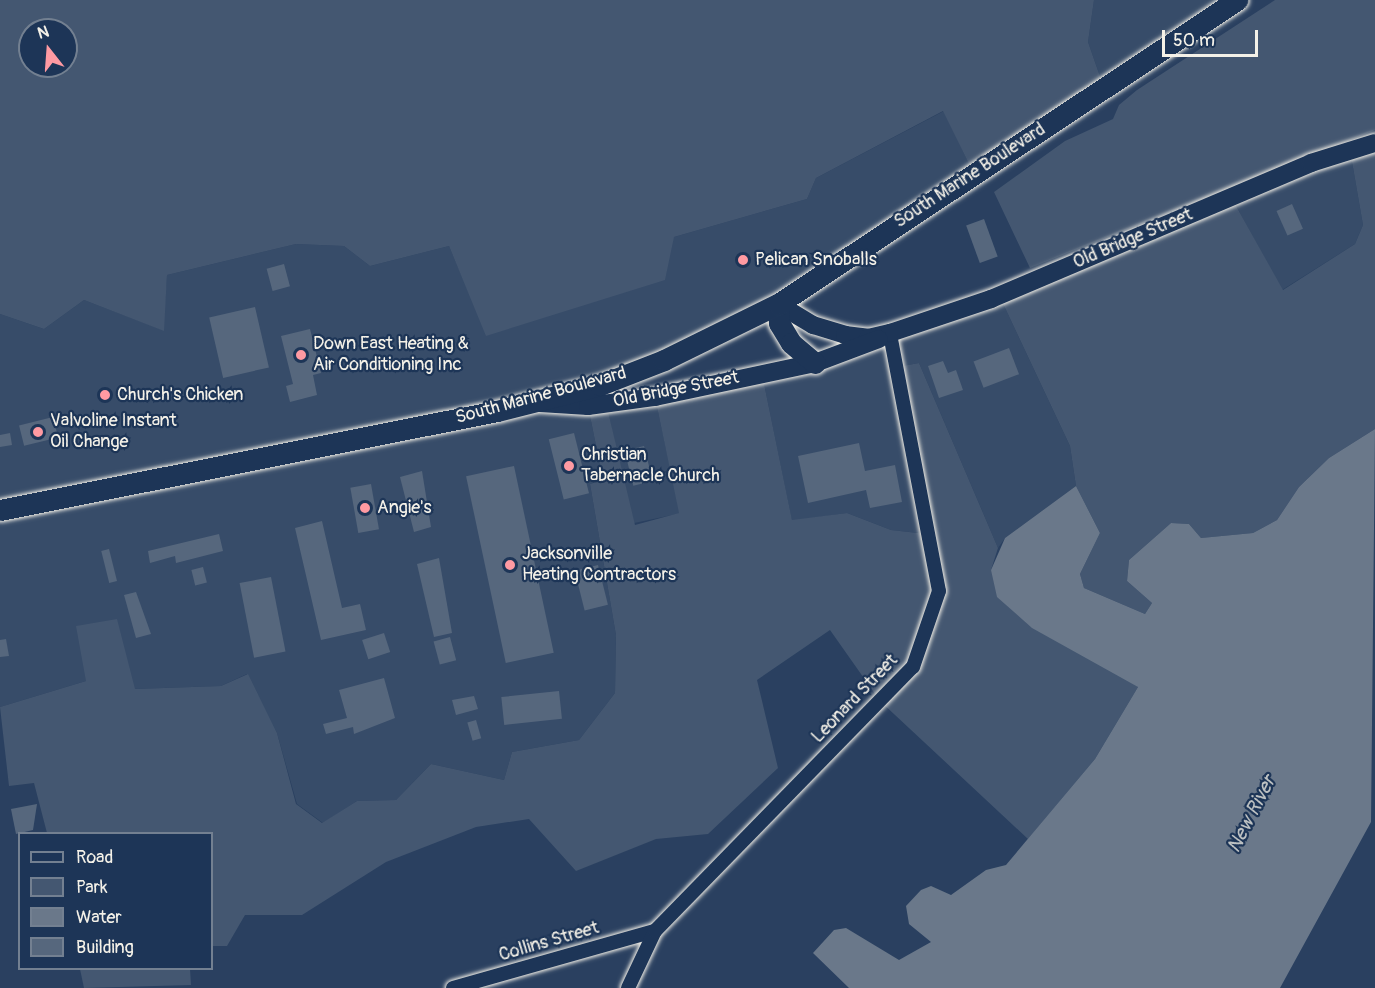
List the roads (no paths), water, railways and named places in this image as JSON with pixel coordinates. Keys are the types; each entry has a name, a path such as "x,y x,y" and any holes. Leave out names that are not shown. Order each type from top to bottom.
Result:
{"main road":[{"name":"South Marine Boulevard","path":"0,510 527,403 600,384 664,360 778,304 1237,0"},
{"name":"Old Bridge Street","path":"527,403 588,406 655,397 815,363 890,333 992,299 1311,163 1375,143"},
{"name":"Old Bridge Street","path":"778,304 813,325 845,335 868,338 890,333"},
{"path":"778,304 779,323 791,343 815,363"}],"street":[{"name":"Leonard Street","path":"628,988 655,931 913,667 939,591 890,333"},
{"name":"Collins Street","path":"453,988 655,931"}],"water":[{"name":"New River","path":"1375,429 1371,822 1280,988 849,988 813,953 834,930 846,928 899,960 931,942 909,924 906,906 921,890 931,886 951,895 986,870 1006,865 1095,759 1138,687 1032,628 997,597 991,570 1005,538 1076,486 1100,533 1080,574 1084,588 1145,614 1152,603 1127,581 1129,560 1171,523 1189,524 1201,538 1253,533 1277,520 1299,487 1329,458"}],"place":[{"name":"Pelican Snoballs","path":"743,260"},
{"name":"Down East Heating & Air Conditioning Inc","path":"301,355"},
{"name":"Church's Chicken","path":"105,395"},
{"name":"Valvoline Instant Oil Change","path":"38,432"},
{"name":"Christian Tabernacle Church","path":"569,466"},
{"name":"Angie's","path":"365,508"},
{"name":"Jacksonville Heating Contractors","path":"510,565"}]}
